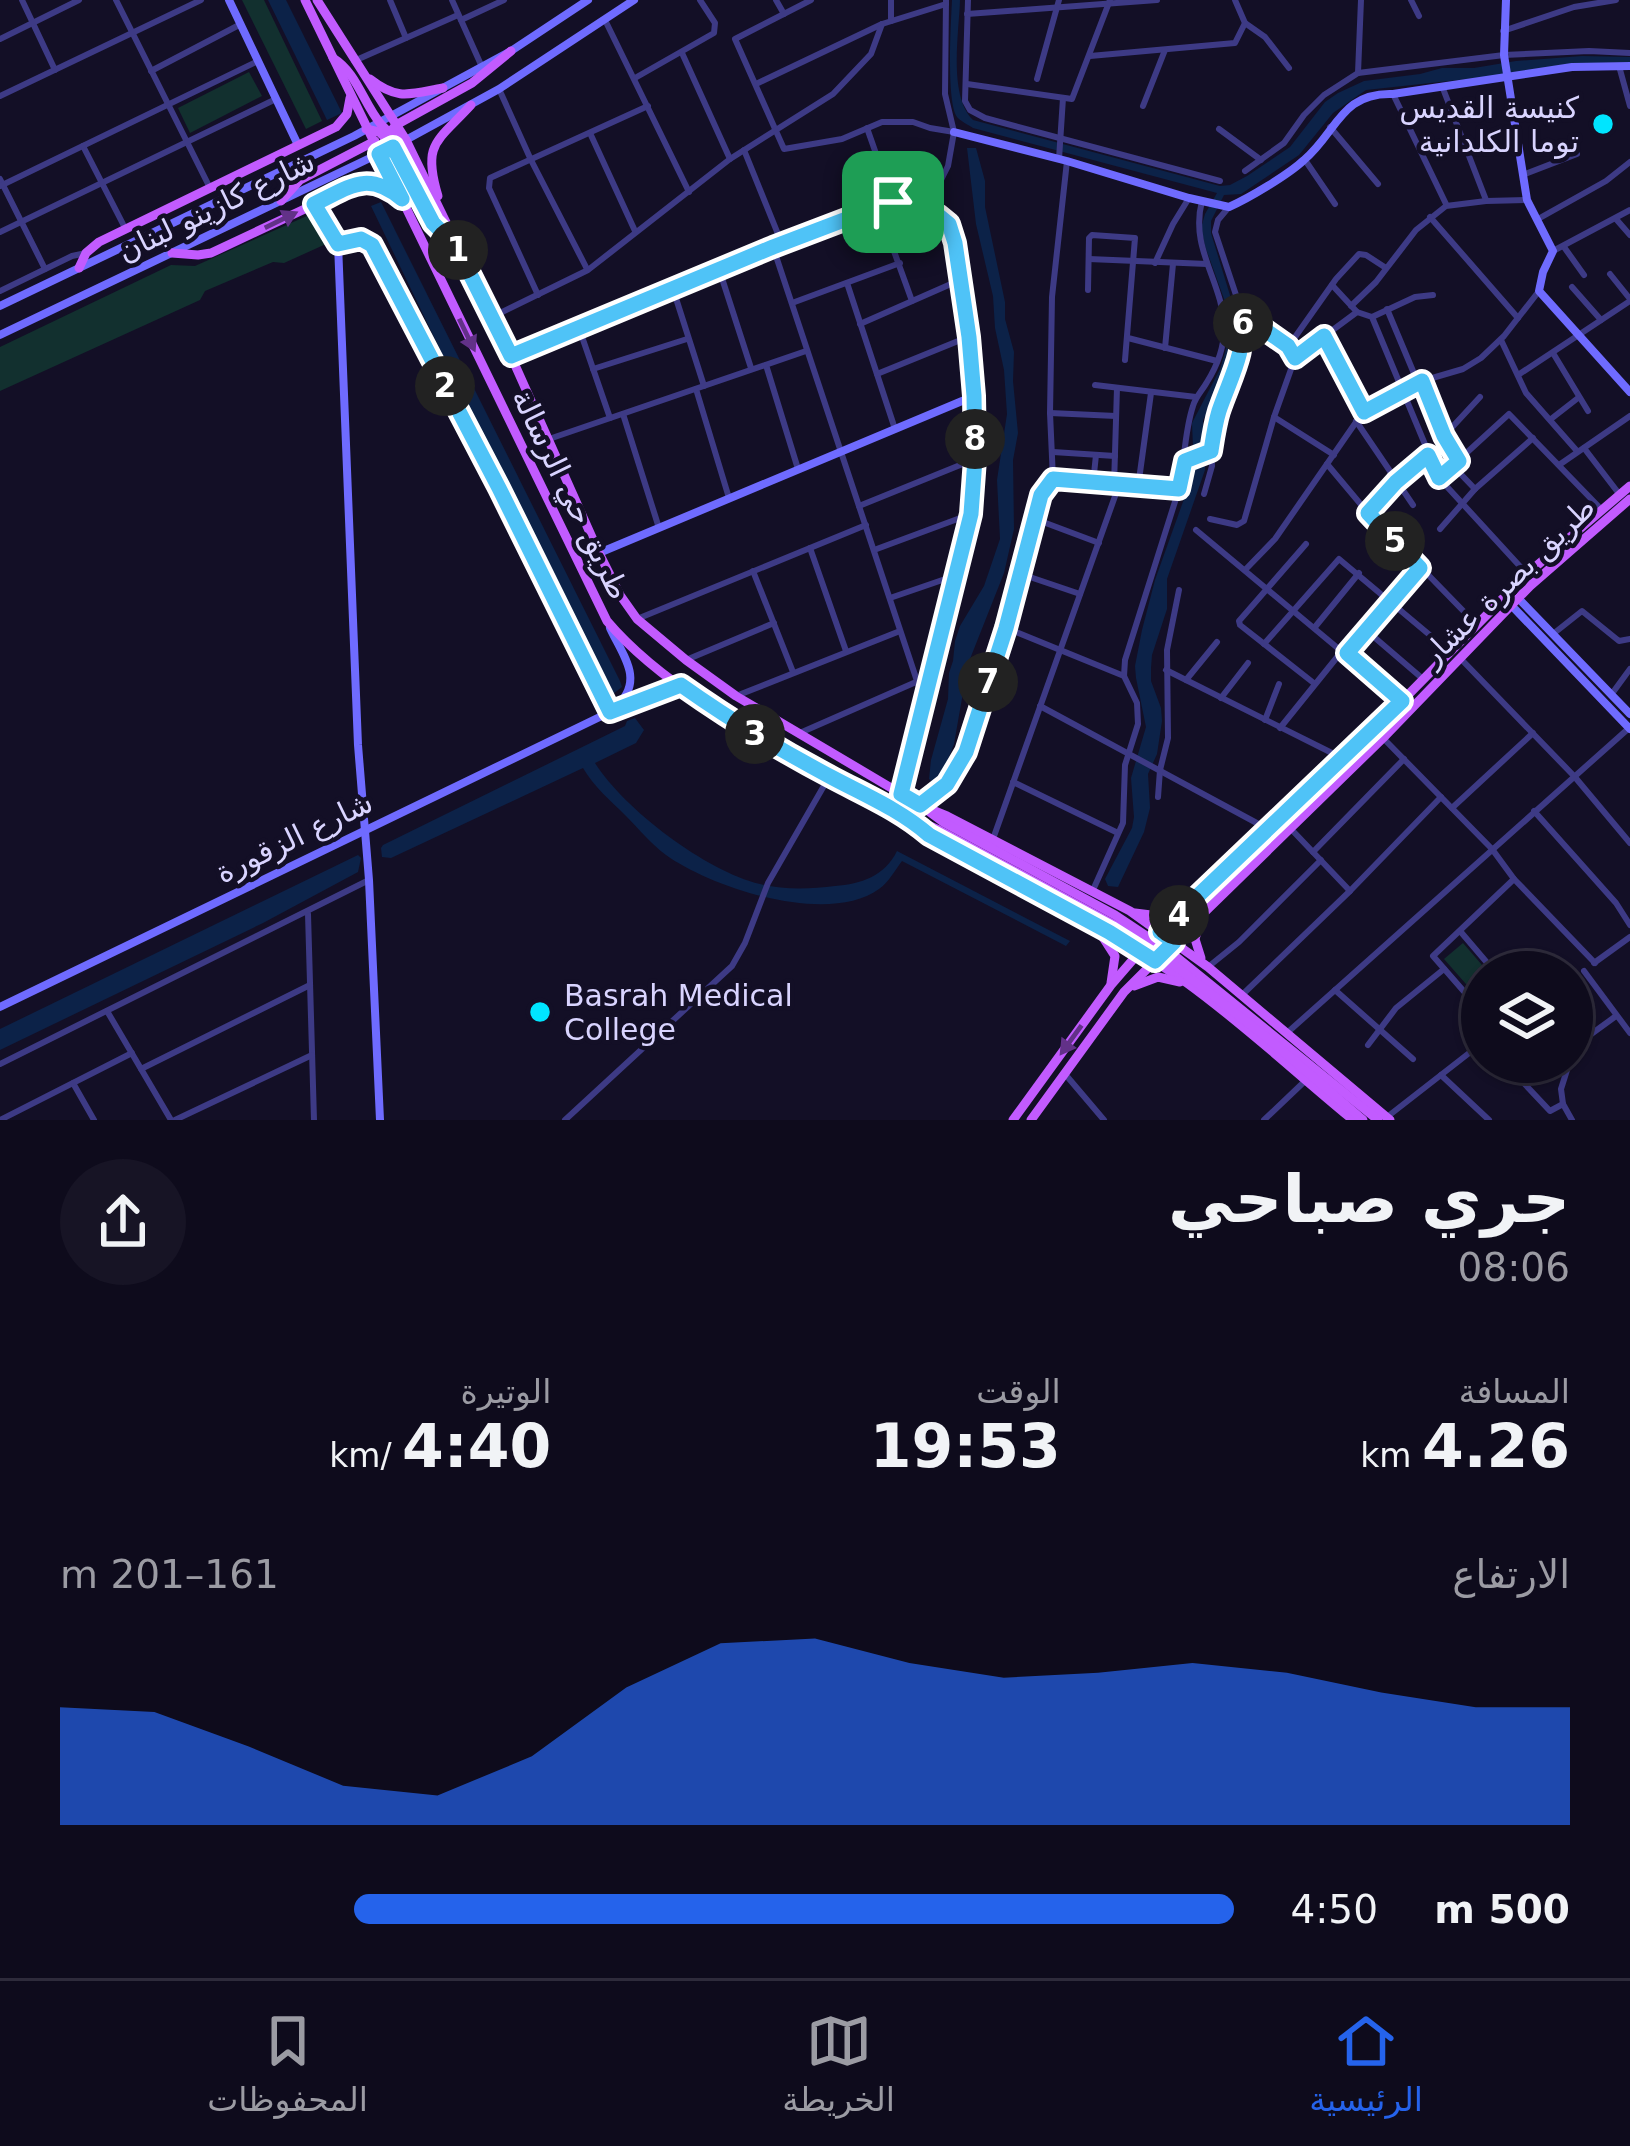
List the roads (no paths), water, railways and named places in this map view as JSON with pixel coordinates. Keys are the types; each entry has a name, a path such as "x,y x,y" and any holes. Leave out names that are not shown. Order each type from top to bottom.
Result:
{"main road":[{"name":"طريق حي الرسالة","path":"305,0 607,621 630,647 729,718 830,776 1137,938 1193,978 1363,1120"},
{"name":"طريق حي الرسالة","path":"317,0 357,66 387,130 406,140 511,356 599,553 637,619 736,696 943,823 1155,941 1385,1119"},
{"path":"281,201 301,180 376,149 387,130 482,76 511,51"},
{"path":"333,58 354,76 433,223 456,246"},
{"path":"357,66 382,88 399,95 442,88"},
{"path":"80,268 92,247 339,124 347,114 350,93"},
{"path":"441,213 431,175 432,151 471,105"},
{"path":"366,129 387,130"},
{"path":"172,254 211,253 358,184 384,186 402,199"},
{"path":"1013,1120 1139,951 1455,655 1476,624 1527,574 1627,493"},
{"name":"طريق بصرة عشار","path":"1031,1120 1124,992 1383,738 1455,655 1627,493"},
{"path":"568,542 592,532"},
{"path":"920,805 1130,911 1288,1032 1385,1119"},
{"name":"طريق حي الرسالة","path":"906,815 929,835 1155,961 1353,1120"},
{"path":"1130,911 1159,916 1187,907"},
{"path":"1205,910 1195,939 1208,967"},
{"path":"1094,923 1115,956 1111,985"},
{"path":"1124,992 1158,977 1191,986"}],"street":[{"path":"22,0 55,70"},
{"path":"0,39 79,0"},
{"path":"116,0 211,188"},
{"path":"0,96 201,0"},
{"path":"230,0 298,145"},
{"path":"390,0 406,38"},
{"path":"452,0 482,67"},
{"path":"357,66 406,38 504,0"},
{"path":"376,149 387,130 442,88 511,51 588,0"},
{"path":"387,130 406,140 499,89 634,0"},
{"path":"634,78 710,36 716,28 700,0"},
{"path":"776,0 784,14"},
{"path":"811,0 735,39 784,148 842,139 882,122 913,122 1062,158 1226,206"},
{"path":"492,317 588,270 730,159 833,94 871,54 890,0"},
{"path":"968,0 964,101 970,110 1220,181"},
{"path":"1003,0 1003,12"},
{"path":"967,14 1157,0"},
{"path":"1234,0 1245,23 1265,37 1289,68"},
{"path":"1358,73 1361,0"},
{"path":"1411,0 1419,16"},
{"path":"1245,570 1275,539 1364,412 1403,389 1481,358 1539,291 1553,250 1527,200 1504,56 1506,0"},
{"path":"1503,31 1616,0"},
{"path":"511,356 778,245 938,186 948,166 954,132 945,94 946,2 886,22 756,84"},
{"path":"966,84 1072,99 1109,2"},
{"path":"1037,79 1058,4"},
{"path":"605,20 689,192"},
{"path":"1090,56 1236,43 1245,23"},
{"path":"151,71 241,24"},
{"path":"1143,106 1165,50"},
{"path":"681,52 730,159"},
{"path":"1245,171 1284,143 1324,94 1358,73 1504,56 1630,53"},
{"path":"45,269 1,183 258,61"},
{"path":"1204,494 1212,466 1208,452 1237,370 1244,331 1215,232 1226,206 1305,160 1351,104 1375,93 1572,67 1624,66 1630,106"},
{"path":"1442,86 1486,201"},
{"path":"499,89 588,270"},
{"path":"1394,94 1446,206"},
{"path":"920,805 947,784 966,752 1006,628 1041,495 1053,479 1052,297 1063,98"},
{"path":"0,232 275,99"},
{"path":"538,295 488,185 494,174 648,106"},
{"path":"1330,127 1378,184"},
{"path":"867,128 893,202"},
{"name":"شارع كازينو لبنان","path":"0,306 366,129"},
{"path":"1219,129 1262,160"},
{"path":"590,133 635,231"},
{"path":"83,146 126,229"},
{"path":"743,150 778,245 792,304 923,699"},
{"path":"1525,174 1577,154"},
{"path":"1305,160 1336,205"},
{"path":"1538,219 1630,162"},
{"path":"1155,263 1189,198"},
{"path":"1210,519 1238,525 1244,521 1295,358 1354,309 1416,230 1446,206 1527,200"},
{"name":"شارع كازينو لبنان","path":"0,334 281,201"},
{"path":"893,202 938,215 949,224 969,337 975,459 971,514 901,794"},
{"path":"1092,892 1124,816 1138,724 1124,676 1125,660 1189,460 1187,428 1196,398 1217,362 1224,329 1198,229 1206,202"},
{"path":"314,204 338,244 358,745 380,1120"},
{"path":"878,207 912,301"},
{"path":"1553,250 1630,210"},
{"path":"1430,217 1518,318"},
{"path":"1616,219 1630,235"},
{"path":"1088,290 1089,238 1097,234 1136,238 1125,360"},
{"path":"338,244 361,239 372,245 610,712 627,696 632,681 607,621"},
{"path":"1564,247 1584,275"},
{"path":"0,291 86,253"},
{"path":"1288,346 1362,253 1386,268"},
{"path":"1089,259 1207,264"},
{"path":"792,304 900,263"},
{"path":"1165,348 1172,264"},
{"path":"719,269 752,370"},
{"path":"1518,375 1629,303 1610,274"},
{"path":"860,324 960,280"},
{"path":"847,283 895,429"},
{"path":"1332,285 1354,309 1372,317 1439,478 1527,574"},
{"path":"1572,287 1601,320"},
{"path":"673,289 729,498"},
{"path":"1539,291 1630,392"},
{"path":"1372,317 1415,297 1432,295"},
{"path":"1387,308 1456,464 1475,489"},
{"path":"1242,314 1288,346 1295,358"},
{"path":"578,328 610,418"},
{"path":"1324,336 1364,412"},
{"path":"877,374 969,337"},
{"path":"1128,338 1217,362"},
{"path":"593,369 689,339"},
{"path":"1501,340 1526,393 1627,493"},
{"path":"549,440 808,350"},
{"path":"1552,353 1588,411"},
{"path":"766,365 798,470"},
{"path":"1095,385 1196,398"},
{"path":"993,839 1116,485 1117,388"},
{"path":"1138,487 1151,393"},
{"path":"599,553 974,396"},
{"path":"1444,436 1480,398"},
{"path":"1551,419 1578,398"},
{"path":"1050,413 1116,416"},
{"path":"623,414 659,527"},
{"path":"1439,478 1506,415 1512,415 1602,510"},
{"path":"1559,465 1630,416"},
{"path":"1274,417 1334,455"},
{"path":"1356,421 1414,505"},
{"path":"1440,529 1475,489 1533,438"},
{"path":"1053,452 1115,456"},
{"path":"1189,460 1208,452"},
{"path":"1093,483 1096,454"},
{"path":"1368,513 1428,455"},
{"path":"859,506 975,459"},
{"path":"1327,464 1476,624"},
{"path":"1053,479 1179,489"},
{"path":"874,550 971,514"},
{"path":"1035,519 1099,543"},
{"path":"637,619 866,525"},
{"path":"1196,530 1402,701"},
{"path":"1306,544 1240,625 1315,684"},
{"path":"810,548 846,651"},
{"path":"1264,644 1336,559 1343,559 1455,655 1574,776 1630,843"},
{"path":"1280,728 1420,568"},
{"path":"753,571 793,672"},
{"path":"1315,627 1359,573"},
{"path":"1021,574 1080,594"},
{"path":"890,598 957,575"},
{"path":"1158,797 1158,769 1166,758 1169,726 1166,650 1179,590"},
{"path":"1515,601 1630,714"},
{"path":"1288,1032 1629,728 1515,601"},
{"path":"1553,634 1582,611 1619,641 1630,639"},
{"path":"686,660 774,623"},
{"path":"1006,628 1124,676"},
{"path":"736,696 901,631"},
{"path":"1367,631 1424,680"},
{"path":"1186,680 1217,642"},
{"path":"1221,698 1247,663"},
{"path":"1612,695 1630,669"},
{"path":"1166,670 1341,758"},
{"path":"798,734 917,681"},
{"path":"1265,720 1280,684"},
{"name":"شارع الزقورة","path":"0,1007 610,712 681,685"},
{"path":"1040,706 1269,829"},
{"path":"1451,808 1533,733"},
{"path":"1383,738 1594,963 1630,937"},
{"path":"1313,851 1404,760"},
{"path":"565,1120 732,967 767,884 830,776"},
{"path":"1013,782 1119,834"},
{"path":"1242,995 1441,797"},
{"path":"1534,812 1630,925"},
{"path":"1291,829 1350,891"},
{"path":"1208,967 1321,860"},
{"path":"1461,984 1432,956 1514,879"},
{"path":"0,1064 369,880"},
{"path":"308,911 314,1120"},
{"path":"1460,931 1477,951"},
{"path":"1368,1045 1396,1008 1444,969"},
{"path":"1593,983 1630,1033"},
{"path":"141,1069 310,985"},
{"path":"1335,990 1414,1060"},
{"path":"107,1011 173,1120 312,1055"},
{"path":"1593,1035 1630,1016"},
{"path":"0,1120 132,1053"},
{"path":"1385,1119 1461,1058"},
{"path":"1064,1074 1104,1120"},
{"path":"1441,1075 1489,1120"},
{"path":"1264,1120 1305,1081"},
{"path":"73,1083 94,1120"},
{"path":"1524,1083 1550,1111 1563,1104"},
{"path":"1563,1083 1563,1104 1572,1120"}],"water":[{"path":"268,0 286,0 342,113 327,120"},
{"path":"952,0 960,0 960,95 973,120 1220,186 1247,176 1290,147 1325,102 1364,81 1516,61 1630,57 1630,62 1567,64 1366,90 1333,113 1299,155 1241,194 1224,195 1211,221 1211,233 1236,315 1235,353 1229,374 1203,420 1205,470 1167,579 1167,609 1151,668 1162,721 1148,774 1150,808 1118,887 1108,886 1105,879 1134,817 1131,778 1146,727 1135,666 1142,630 1194,471 1192,423 1220,369 1228,342 1227,307 1201,228 1217,193 973,128 960,120 950,79"},
{"path":"967,148 976,148 985,181 985,207 1014,352 1018,433 1013,460 1014,529 1004,573 968,664 954,744 939,782 934,783 929,779 931,760 948,699 955,641 984,586 1000,539 997,480 1007,414 993,296 976,224"},
{"path":"381,202 620,681 622,687 613,694 597,676 371,206"},
{"path":"635,718 644,730 636,743 595,763 646,819 716,866 769,886 826,887 871,877 897,851 1070,941 1066,946 902,861 883,886 857,900 801,903 740,890 666,855 583,768 391,858 382,857 383,845"},
{"path":"358,855 358,872 0,1050 0,1029"}],"place":[{"name":"كنيسة القديس توما الكلدانية","path":"1603,124"},
{"name":"Basrah Medical College","path":"540,1012"}]}
